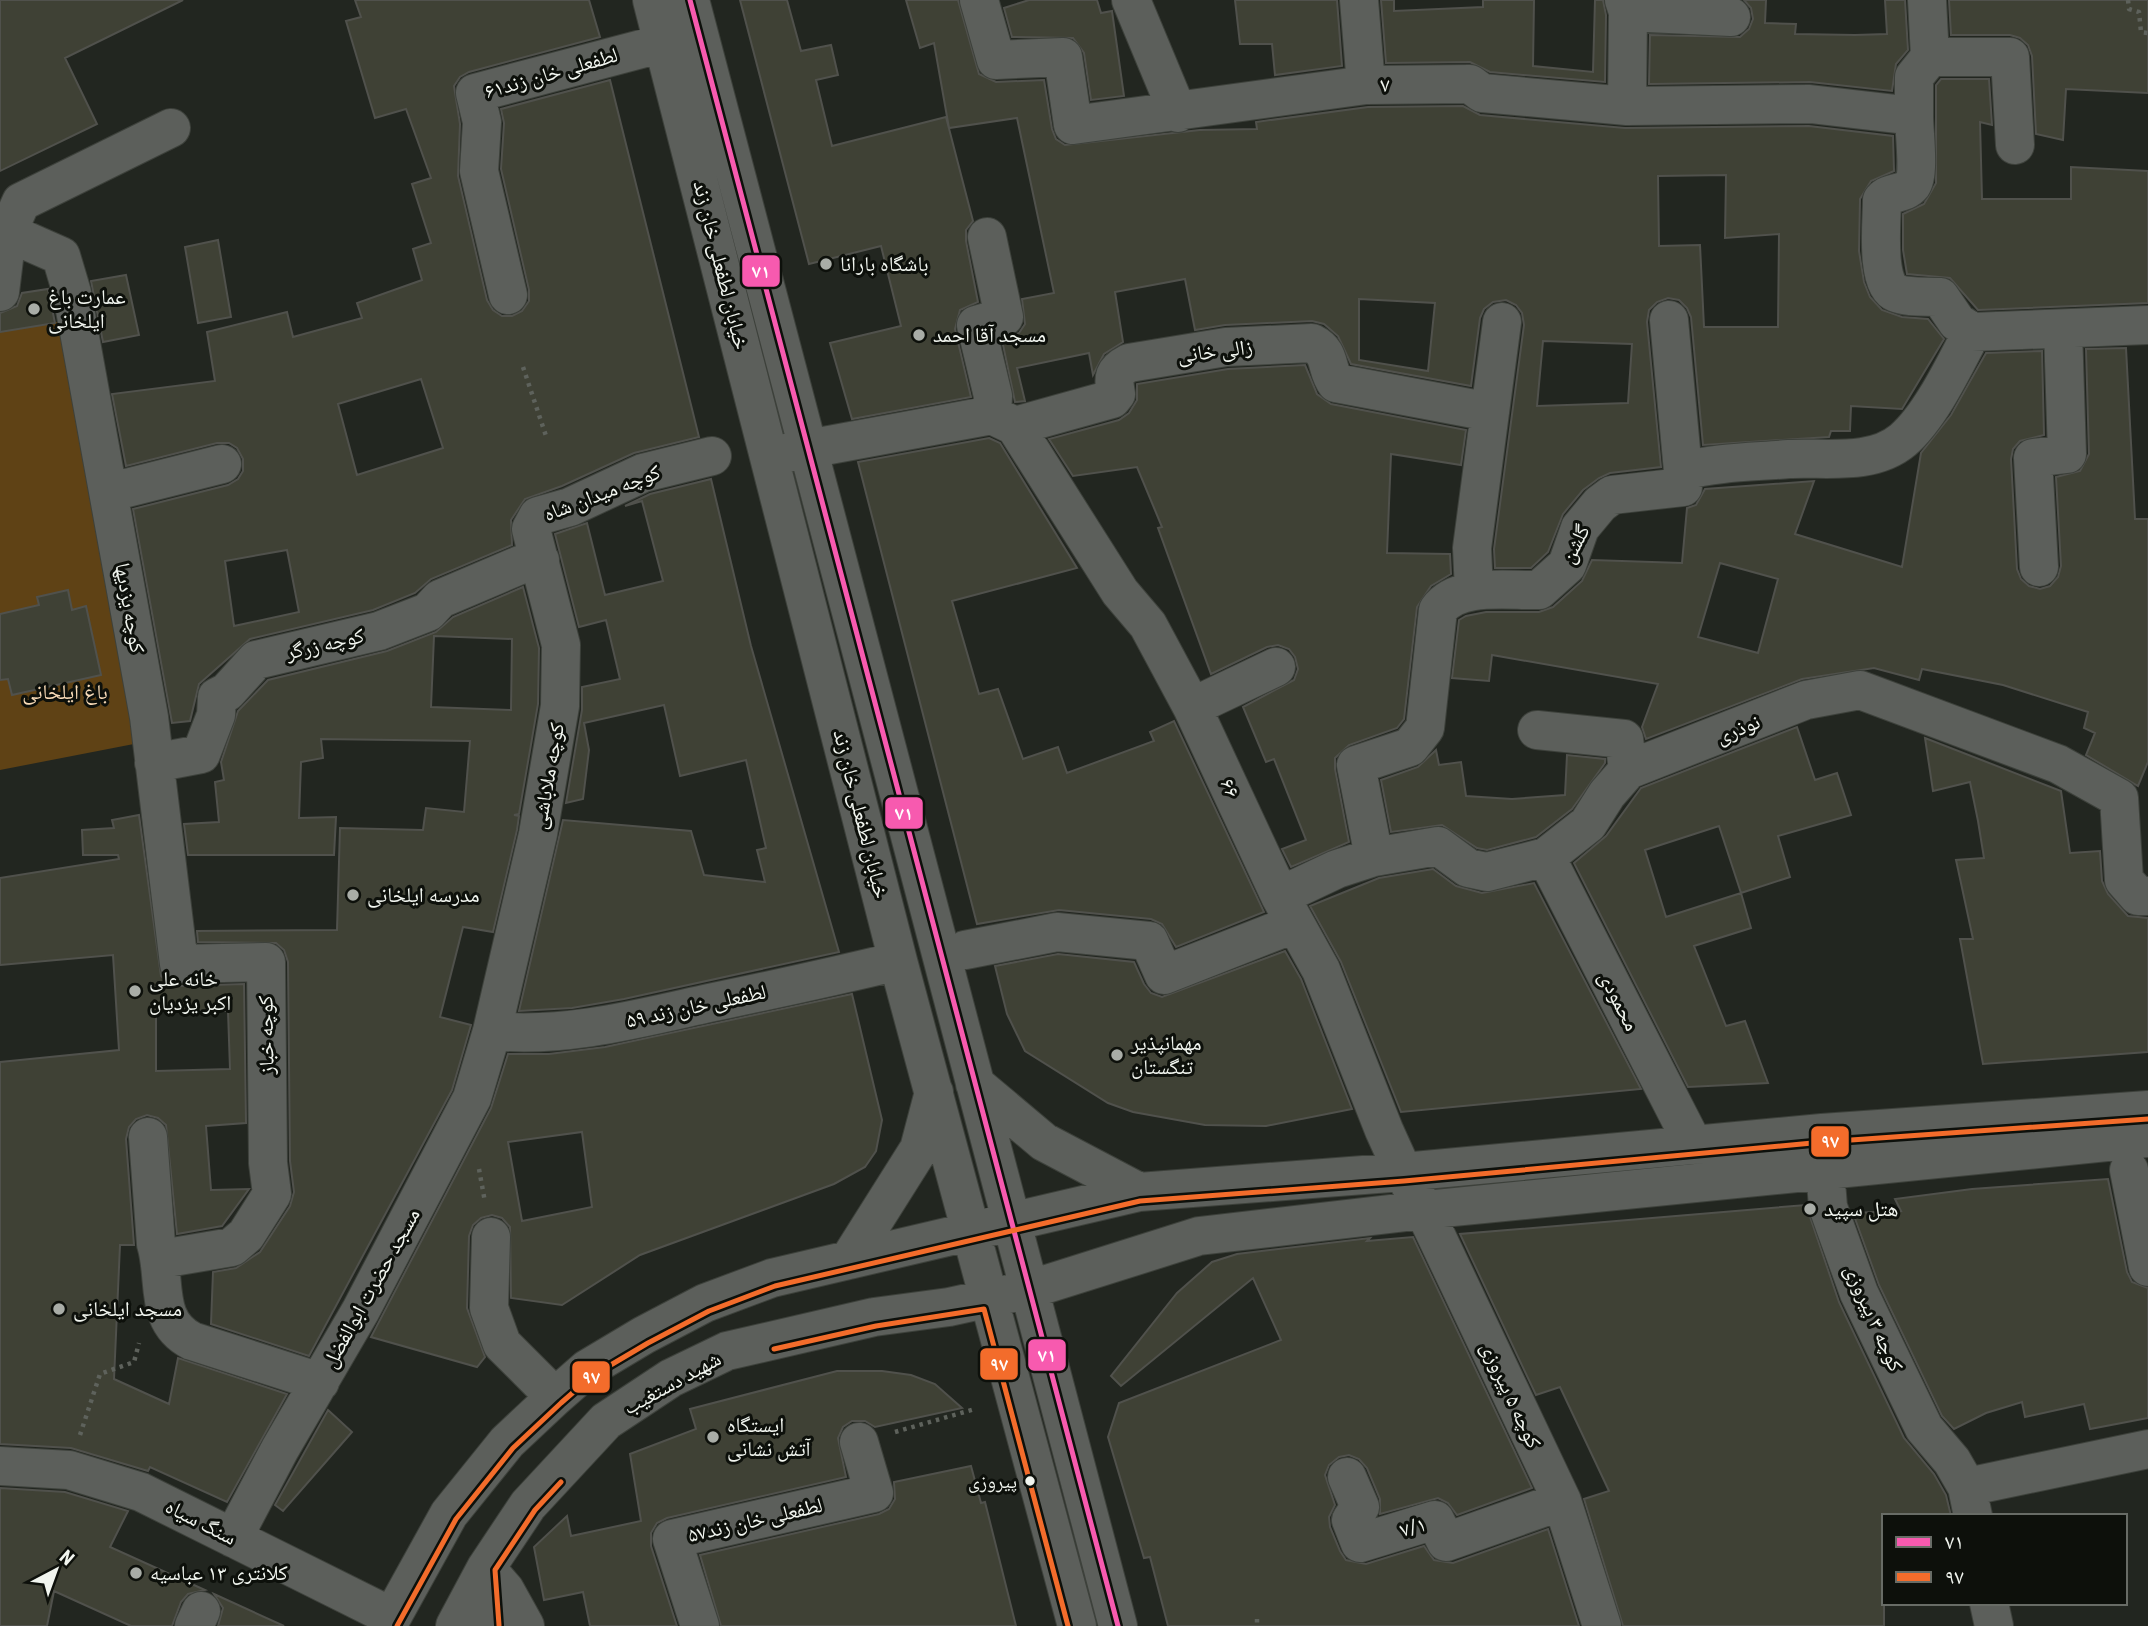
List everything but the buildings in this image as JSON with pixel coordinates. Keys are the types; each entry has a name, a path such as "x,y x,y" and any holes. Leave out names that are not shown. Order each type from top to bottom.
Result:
{"street":[{"name":"خیابان لطفعلی خان زند","path":"652,0 898,961 1076,1626"},
{"path":"690,0 1118,1626"},
{"name":"۷","path":"979,0 996,60 1063,57 1073,125 1178,113 1200,107 1366,85 1470,84 1482,93 1627,106 1757,102 1855,108 1903,115"},
{"path":"1131,0 1178,113"},
{"path":"1359,0 1366,85"},
{"path":"1927,0 1930,57 1914,77 1903,115 1916,174 1912,185 1904,191 1888,193 1882,200 1883,275 1887,288 1897,294 1940,297 1957,322 1972,332 2148,325"},
{"path":"1627,106 1626,6 1731,17"},
{"name":"لطفعلی خان زند۶۱","path":"508,295 479,171 482,122 475,93 664,43"},
{"path":"1930,57 2010,57 2015,145"},
{"path":"0,292 3,231 21,202 171,128"},
{"name":"کوچه یزدیها","path":"3,231 61,256 72,293 111,492 154,763 179,964"},
{"path":"987,237 1004,317 976,325 993,396 1004,420"},
{"path":"1669,320 1683,471 1703,466 1780,460 1846,459 1881,452 1903,440 1938,394 1972,332"},
{"path":"1475,591 1472,548 1502,322"},
{"path":"2039,567 2033,457 2067,454 2063,330"},
{"name":"زالی خانی","path":"770,456 1004,420 1112,399 1116,394 1113,378 1118,368 1129,363 1226,347 1312,343 1322,348 1330,361 1330,374 1336,383 1490,412"},
{"name":"۶۶","path":"1004,420 1119,592 1148,625 1192,708 1287,910 1321,970 1403,1172"},
{"name":"کوچه میدان شاه","path":"533,521 538,516 570,507 643,473 712,456"},
{"path":"111,492 222,464"},
{"name":"گلشن","path":"1374,857 1356,765 1410,747 1425,728 1438,610 1446,600 1475,591 1539,590 1567,565 1580,528 1600,504 1612,495 1683,487 1683,471"},
{"name":"کوچه ملاباشی","path":"492,1031 538,834 561,706 561,645 531,529 533,521"},
{"name":"کوچه زرگر","path":"154,763 201,754 216,715 217,697 227,692 256,660 379,631 428,612 440,599 520,565 540,561"},
{"path":"1192,708 1276,667"},
{"name":"نوذری","path":"1628,770 1689,749 1806,700 1860,690 2057,764 2119,797 2124,880 2138,896 2148,896"},
{"path":"965,950 1057,932 1149,941 1164,975 1287,910 1337,869 1374,857 1438,846 1468,868 1487,872 1546,857 1588,824 1607,794 1628,770 1624,739 1537,730"},
{"name":"محمودی","path":"1546,857 1693,1144"},
{"name":"لطفعلی خان زند ۵۹","path":"492,1031 533,1035 572,1030 651,1016 898,961"},
{"name":"کوچه خباز","path":"160,1259 232,1247 246,1235 272,1194 267,1112 266,962 179,964"},
{"name":"مسجد حضرت ابوالفضل","path":"233,1538 374,1287 472,1098 492,1031"},
{"path":"975,1084 1044,1142 1139,1192"},
{"path":"849,1260 919,1149 934,1091"},
{"path":"1823,1151 2148,1110"},
{"path":"148,1137 156,1244 166,1317 192,1341 320,1382"},
{"path":"389,1621 449,1514 507,1442 587,1369 705,1303 772,1278 1139,1192 1403,1172 1693,1144 1823,1151 2139,1154 2148,1267"},
{"name":"شهید دستغیب","path":"455,1626 485,1567 528,1505 606,1421 671,1378 727,1351 874,1317 990,1299 1031,1289 1199,1236 1424,1210 1823,1151"},
{"name":"کوچه ۳ پیروزی","path":"1823,1151 1828,1207 1859,1293 1924,1428 1952,1461 1970,1502"},
{"name":"کوچه ۵ پیروزی","path":"1403,1172 1424,1210 1562,1501 1602,1626"},
{"path":"491,1237 489,1308 502,1344 555,1397"},
{"path":"705,1303 727,1351"},
{"name":"لطفعلی خان زند۵۷","path":"700,1626 672,1539 874,1493 859,1441"},
{"path":"1970,1502 2148,1449"},
{"name":"سنگ سیاه","path":"0,1466 69,1470 141,1492 389,1621"},
{"name":"۷/۱","path":"1347,1477 1360,1507 1351,1520 1360,1543 1435,1520 1446,1542 1562,1501"},
{"path":"485,1567 491,1626"},
{"path":"485,1567 505,1590 525,1626"},
{"path":"1989,1605 1994,1626"}],"path":[{"path":"2128,0 2129,9 2139,12 2141,32 2148,33"},
{"path":"523,367 547,439"},
{"path":"450,1139 479,1168 491,1237"},
{"path":"69,1470 100,1374 134,1362 140,1338 175,1328"},
{"path":"859,1441 975,1409"},
{"path":"1257,1619 1258,1626"}],"green space":[{"name":"باغ ایلخانی","path":"69,320 139,743 0,770 0,332"}],"transit line":[{"name":"۷۱","path":"690,0 1118,1626"},
{"name":"۹۷","path":"397,1626 456,1519 513,1448 561,1403 592,1376 648,1343 709,1311 775,1286 1140,1201 1404,1181 1823,1142 2148,1119"},
{"name":"۹۷","path":"774,1349 876,1326 984,1309 1068,1626"},
{"name":"۹۷","path":"499,1625 495,1570 535,1510 561,1482"}],"place":[{"name":"باشگاه بارانا","path":"826,264"},
{"name":"عمارت باغ ایلخانی","path":"34,309"},
{"name":"مسجد آقا احمد","path":"919,335"},
{"name":"مدرسه ایلخانی","path":"353,895"},
{"name":"خانه علی اکبر یزدیان","path":"135,991"},
{"name":"مهمانپذیر تنگستان","path":"1117,1055"},
{"name":"هتل سپید","path":"1810,1209"},
{"name":"مسجد ایلخانی","path":"59,1309"},
{"name":"ایستگاه آتش نشانی","path":"713,1437"},
{"name":"پیروزی","path":"1030,1481"},
{"name":"کلانتری ۱۳ عباسیه","path":"136,1573"}]}
